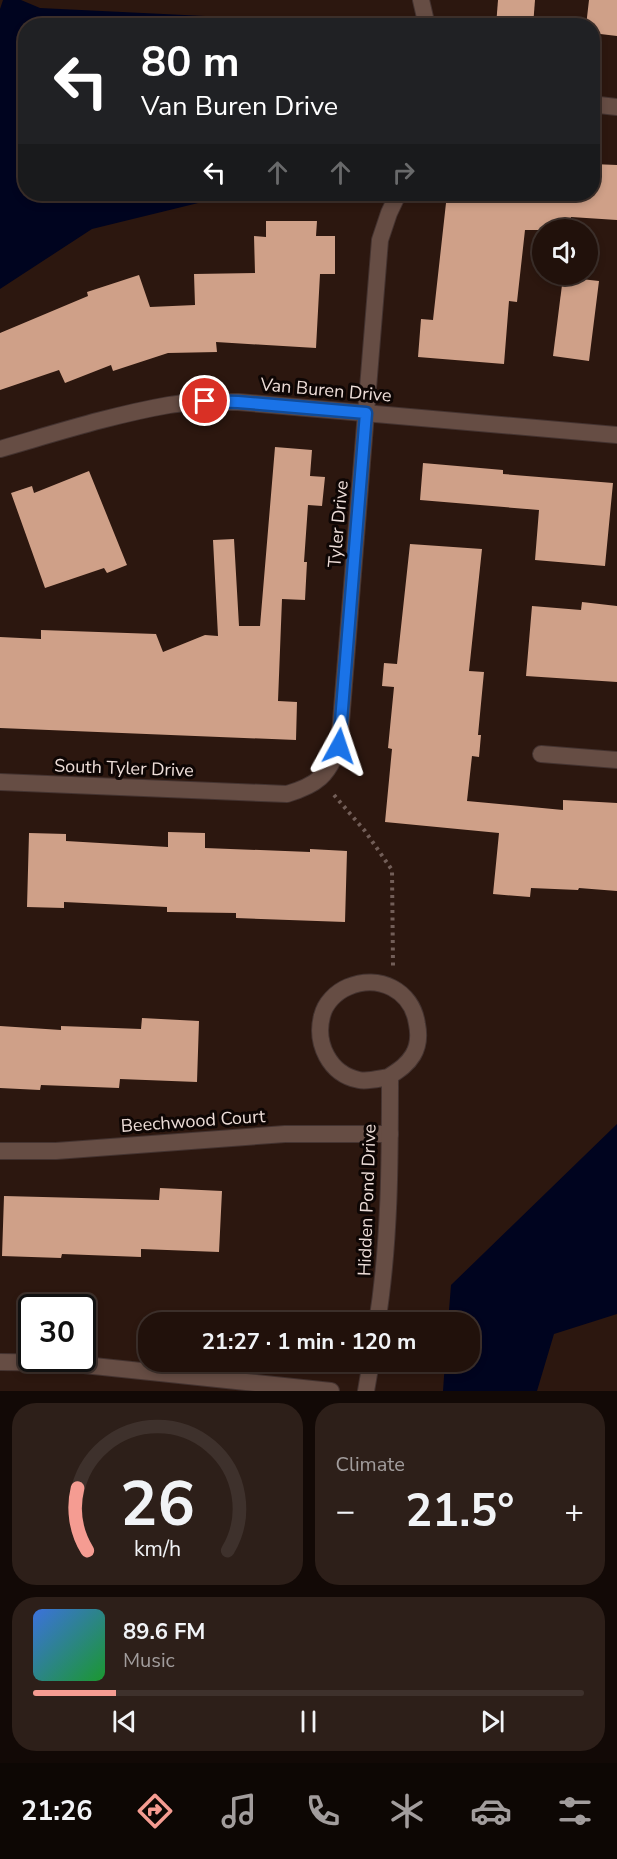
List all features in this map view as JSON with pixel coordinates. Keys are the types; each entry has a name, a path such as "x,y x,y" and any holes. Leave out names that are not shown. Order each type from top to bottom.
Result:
{"street":[{"path":"420,0 425,18"},
{"path":"600,105 617,107"},
{"name":"Tyler Drive","path":"321,778 333,762 339,746 380,240 395,201"},
{"name":"Van Buren Drive","path":"0,449 128,413 171,404 205,401 617,435"},
{"path":"541,754 617,760"},
{"name":"South Tyler Drive","path":"0,782 287,794 307,788 321,778"},
{"path":"375,982 392,987 406,998 416,1012 419,1036 414,1053 404,1067 390,1077 359,1080 343,1074 330,1062 322,1048 319,1030 322,1013 329,1001 342,990 358,983 375,982"},
{"name":"Hidden Pond Drive","path":"379,1312 383,1288 390,1181 390,1077"},
{"name":"Beechwood Court","path":"0,1151 57,1151 285,1134 390,1134"},
{"path":"0,1362 65,1363 331,1391"},
{"path":"366,1391 369,1372"}],"path":[{"path":"321,778 365,831 392,870 394,892 392,987"}],"water":[{"path":"3,0 21,0 40,8 243,18 18,18 18,201 206,201 92,229 0,289 0,9"},
{"path":"617,1124 617,1314 554,1334 537,1391 443,1391 444,1372 480,1372 480,1312 449,1312 451,1285"}],"building":[{"path":"498,0 535,0 534,18 497,18"},
{"path":"589,0 617,0 617,36 600,34 600,18 587,18"},
{"path":"600,164 617,165 617,220 571,217 571,219 532,219 532,230 525,230 517,302 509,301 504,364 418,357 421,319 433,320 446,201 600,201"},
{"path":"266,221 317,221 316,236 335,236 335,274 320,274 316,348 216,342 217,352 168,353 113,371 111,365 65,383 59,370 0,390 0,333 88,296 87,292 139,275 150,307 195,305 194,274 255,273 254,236 266,237"},
{"path":"599,281 589,361 553,356 562,285 598,285"},
{"path":"275,447 312,450 310,476 325,477 322,506 308,505 304,562 307,562 305,600 282,599 278,701 297,702 296,740 0,728 0,637 41,639 41,630 156,634 163,652 205,635 218,636 213,540 234,539 239,626 260,626"},
{"path":"423,463 503,470 503,474 613,483 605,566 535,560 539,510 420,500"},
{"path":"89,471 127,565 107,573 104,568 45,588 11,493 32,486 34,493"},
{"path":"410,544 482,549 469,671 484,672 478,735 481,735 479,757 472,756 467,801 563,810 563,800 617,803 617,891 531,888 530,897 493,894 499,833 385,822 392,749 388,748 394,687 382,686 384,663 397,664"},
{"path":"582,602 617,606 617,682 526,676 532,606 581,610"},
{"path":"168,832 205,833 205,848 347,851 345,922 236,918 236,913 167,912 167,907 64,902 64,908 27,907 29,833 66,834 66,841 168,847"},
{"path":"142,1018 199,1021 197,1082 120,1079 119,1088 41,1085 40,1090 0,1088 0,1026 61,1030 61,1026 141,1029"},
{"path":"160,1188 222,1191 219,1252 141,1249 141,1257 62,1254 61,1258 2,1256 4,1196 159,1200"}],"route":[{"path":"205,401 366,413 339,746"}]}
